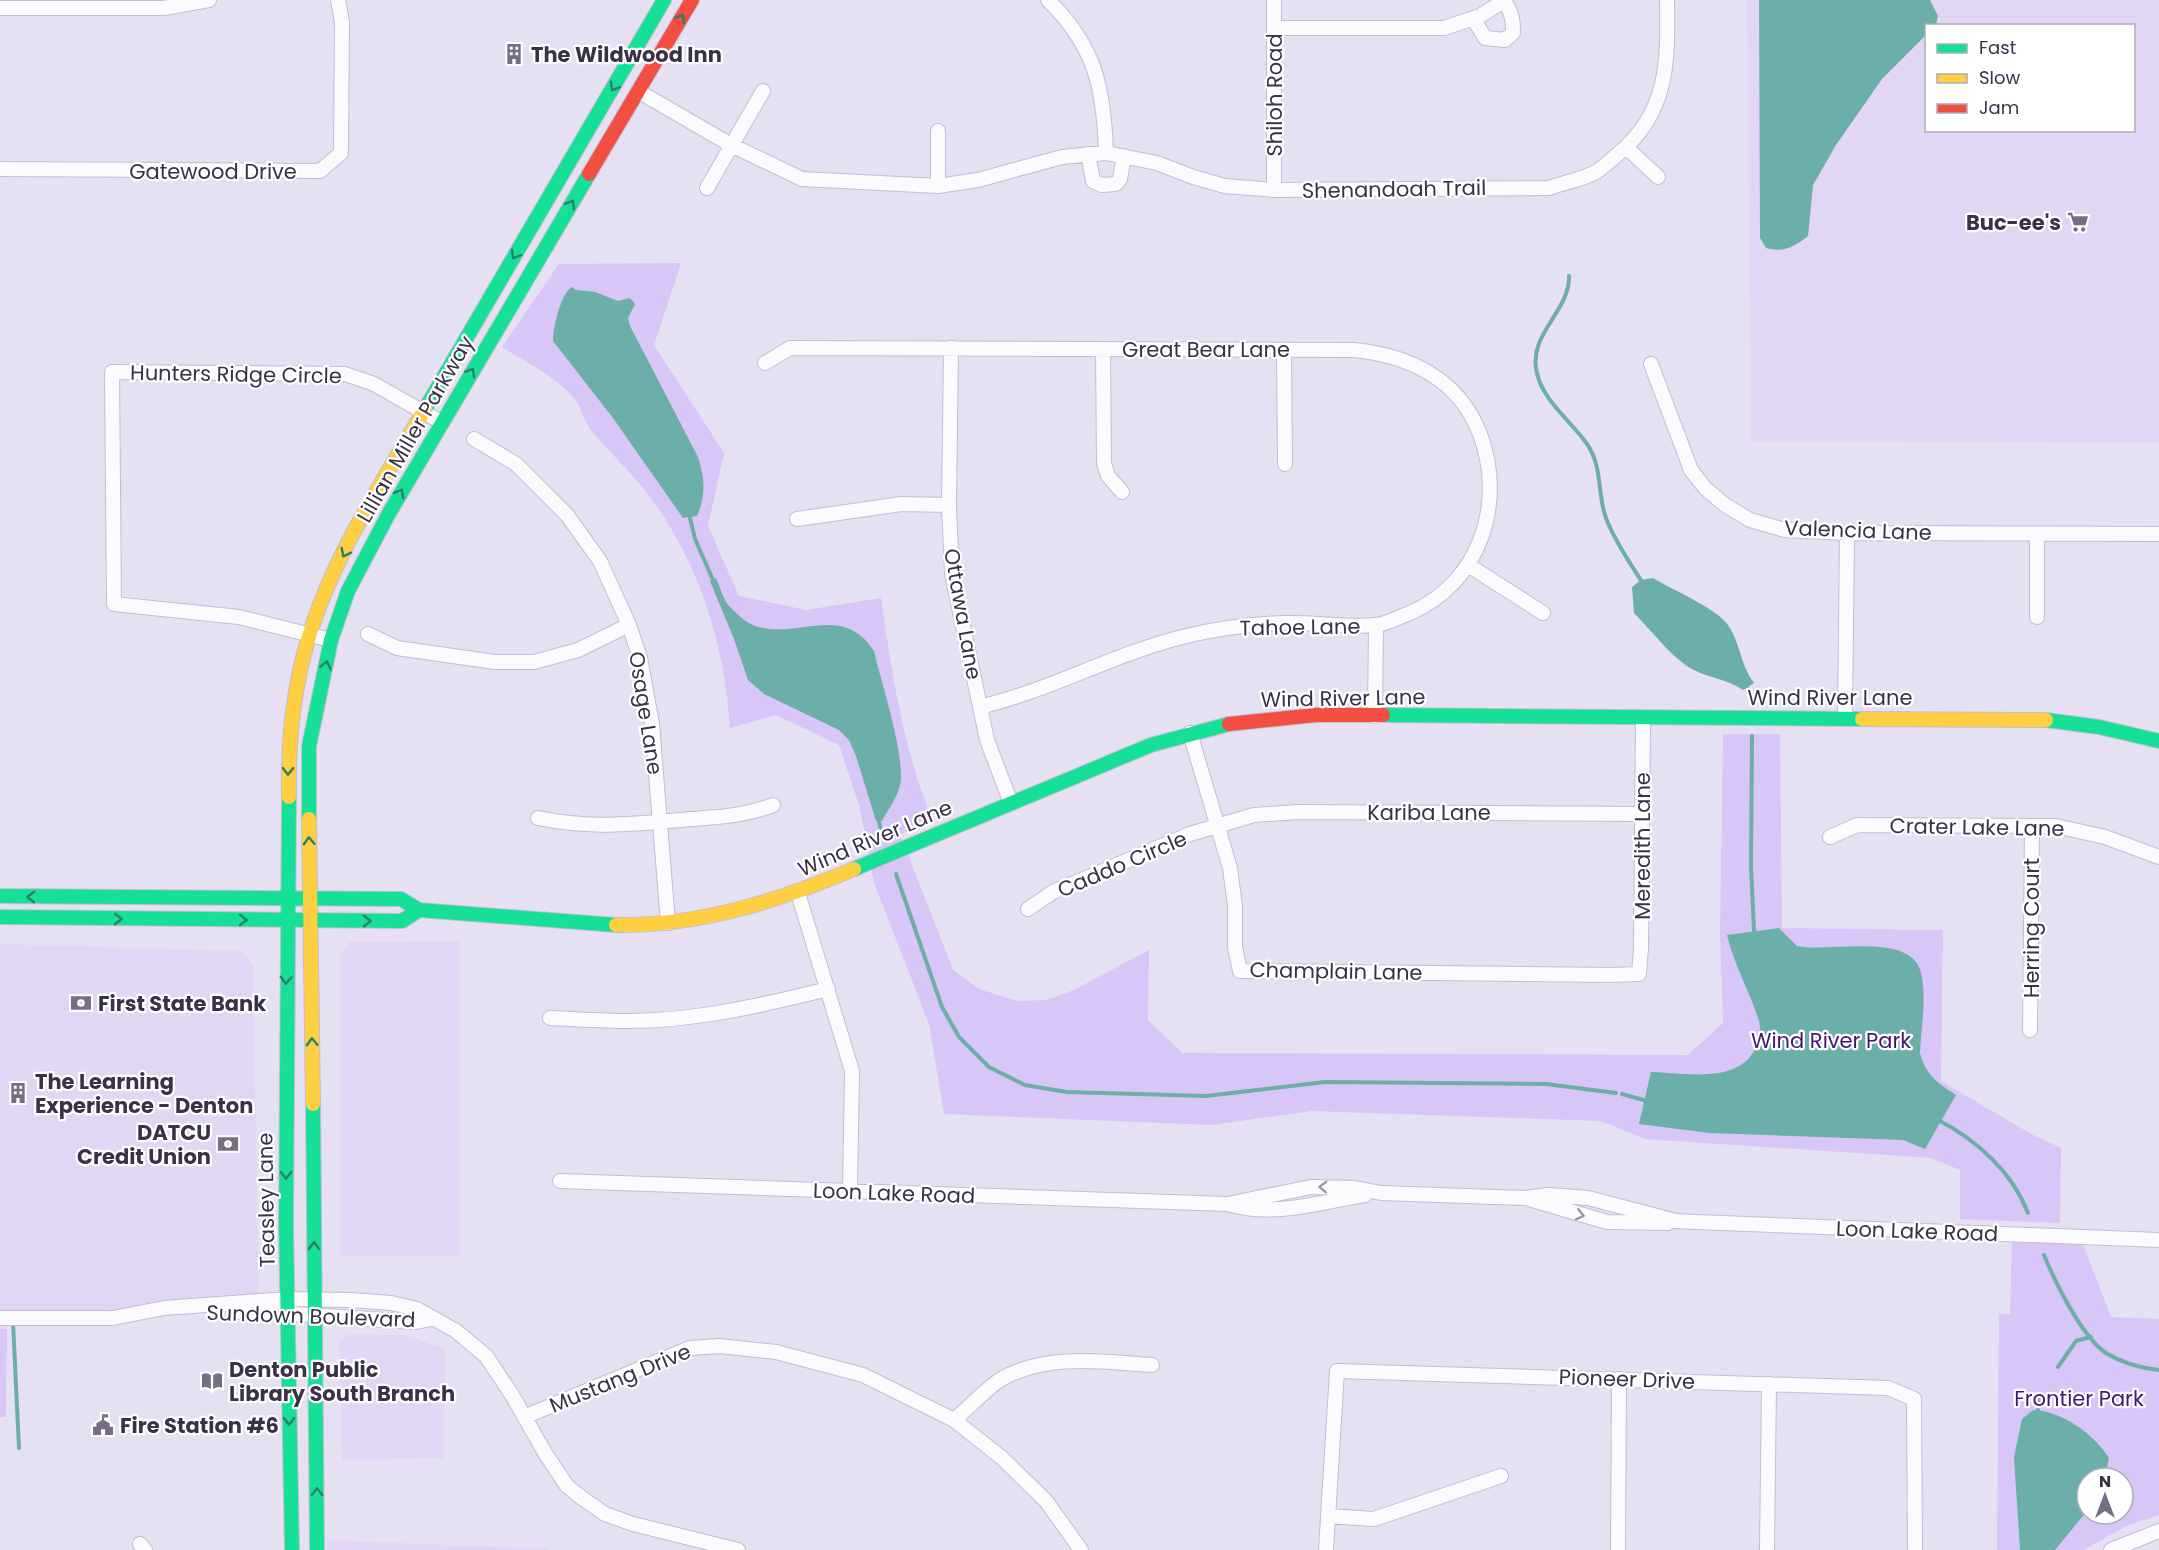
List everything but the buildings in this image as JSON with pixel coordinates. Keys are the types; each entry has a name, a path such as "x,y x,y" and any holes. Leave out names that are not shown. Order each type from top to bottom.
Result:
{"main road":[{"name":"Lillian Miller Parkway","path":"288,921 288,745 301,667 334,573 368,507 664,0"},
{"name":"Lillian Miller Parkway","path":"311,921 309,746 331,640 348,591 441,422 692,0"},
{"name":"Wind River Lane","path":"289,899 401,899 419,910 594,924 668,923 753,907 798,893 1099,765 1190,733 1233,723 1316,715 2049,720 2099,727 2159,741"},
{"path":"0,896 289,899"},
{"path":"60,918 61,897"},
{"name":"Wind River Lane","path":"288,921 402,921 419,910"},
{"path":"0,917 288,921"},
{"name":"Teasley Lane","path":"288,921 286,992 292,1550"},
{"path":"311,921 318,1550"}],"street":[{"path":"0,8 164,8 209,0"},
{"name":"Gatewood Drive","path":"0,170 320,171 341,153 342,22 338,0"},
{"path":"1048,0 1064,15 1093,60 1104,106 1106,153"},
{"name":"Shiloh Road","path":"1274,0 1274,190"},
{"path":"1274,28 1444,28 1473,18 1485,6 1504,0 1511,11 1512,33 1505,40 1485,38 1473,18"},
{"name":"Shenandoah Trail","path":"638,91 731,145 802,180 938,186 978,180 1054,159 1106,153 1124,156 1225,186 1274,190 1549,188 1575,182 1597,171 1638,137 1656,105 1665,81 1668,57 1667,0"},
{"path":"707,188 763,91"},
{"path":"938,131 938,186"},
{"path":"1626,147 1658,177"},
{"path":"1088,154 1093,181 1108,185 1120,180 1124,156"},
{"name":"Great Bear Lane","path":"765,363 790,348 1355,350 1387,354 1417,364 1458,397 1470,413 1479,433 1490,477 1490,500 1478,547 1468,565"},
{"name":"Ottawa Lane","path":"951,348 949,505 952,574 994,765 1011,803"},
{"path":"1103,349 1104,463 1108,476 1122,492"},
{"path":"1284,350 1285,464"},
{"name":"Valencia Lane","path":"1651,364 1691,470 1712,494 1750,520 1785,530 1847,533 2159,534"},
{"name":"Hunters Ridge Circle","path":"331,640 239,617 114,604 112,372 345,374 374,384 424,410 441,422"},
{"name":"Osage Lane","path":"474,440 516,464 567,515 600,561 628,625 640,658 652,724 666,869 668,923"},
{"path":"797,519 901,504 949,505"},
{"path":"1845,718 1847,533"},
{"path":"2037,535 2037,617"},
{"path":"1468,565 1543,614"},
{"name":"Tahoe Lane","path":"980,707 1021,697 1125,655 1182,637 1284,622 1376,625 1420,608 1438,597 1468,565"},
{"path":"368,634 397,648 495,662 534,662 578,650 628,625"},
{"path":"1375,716 1376,625"},
{"name":"Meredith Lane","path":"1639,974 1643,718"},
{"name":"Champlain Lane","path":"1190,733 1230,868 1235,906 1235,947 1240,970 1639,974"},
{"path":"538,818 572,825 609,827 750,814 773,805"},
{"name":"Kariba Lane","path":"1217,825 1254,815 1298,812 1642,814"},
{"name":"Caddo Circle","path":"1028,909 1053,892 1217,825"},
{"name":"Crater Lake Lane","path":"1830,837 1857,825 2032,826 2079,830 2159,857"},
{"name":"Herring Court","path":"2030,1030 2032,826"},
{"path":"798,893 852,1071 850,1191"},
{"path":"550,1018 629,1021 692,1017 756,1007 828,989"},
{"name":"Loon Lake Road","path":"560,1181 1228,1204 1311,1187 1355,1188 1381,1193 1524,1198 1549,1195 1588,1198 1676,1221 2159,1240"},
{"name":"Sundown Boulevard","path":"0,1318 113,1318 156,1309 289,1306 314,1299 391,1303 417,1309 431,1319 456,1331 486,1356 567,1486 605,1514 633,1524 738,1550"},
{"name":"Sundown Boulevard","path":"289,1306 315,1314 414,1322 431,1319"},
{"name":"Mustang Drive","path":"524,1417 690,1348 719,1346 776,1352 863,1375 954,1420 1002,1458 1046,1501 1081,1550"},
{"path":"954,1420 1003,1378 1049,1362 1086,1360 1152,1365"},
{"name":"Pioneer Drive","path":"1328,1516 1337,1371 1888,1388 1914,1399 1915,1550"},
{"path":"1618,1550 1619,1379"},
{"path":"1767,1550 1769,1384"},
{"path":"1326,1550 1328,1516 1374,1519 1501,1476"},
{"path":"2111,1550 2159,1531"}],"shaded area":[{"path":"1747,0 2159,0 2159,443 1751,441"},
{"path":"1759,0 1930,0 1938,16 1936,24 1925,24 1925,36 1882,79 1836,145 1813,185 1808,236 1793,246 1778,250 1766,248 1760,238"},
{"path":"572,287 576,290 595,292 618,301 630,298 635,304 628,318 630,326 698,457 703,487 702,501 697,516 683,518 613,418 553,341 561,303"},
{"path":"716,578 728,604 741,618 752,625 771,629 788,629 834,625 848,628 862,636 874,651 895,733 901,779 899,790 882,821 876,821 849,740 839,730 764,694 748,680 710,581"},
{"path":"1653,578 1706,607 1725,621 1734,635 1746,669 1754,683 1743,690 1694,670 1666,648 1634,613 1632,587 1641,580"},
{"path":"1779,928 1797,946 1886,948 1902,952 1914,960 1921,973 1924,993 1920,1053 1929,1073 1938,1083 1956,1095 1925,1149 1903,1140 1710,1133 1639,1124 1651,1072 1712,1074 1739,1066 1750,1057 1757,1044 1760,1024 1727,935"},
{"path":"460,941 460,1256 340,1256 340,954 349,942"},
{"path":"0,944 242,951 253,965 259,1294 106,1310 1,1310 6,1417 0,1417"},
{"path":"346,1335 408,1335 445,1350 444,1458 342,1460 339,1342"},
{"path":"2033,1410 2044,1411 2066,1419 2095,1441 2109,1458 2107,1466 2075,1466 2075,1526 2055,1550 2020,1550 2014,1457 2022,1419"},
{"path":"327,1540 548,1549 550,1550 327,1550"}],"green space":[{"name":"Wind River Park","path":"681,263 654,345 724,453 708,526 739,596 806,610 881,598 894,683 906,739 933,821 900,834 953,970 979,989 1017,1001 1047,1000 1074,990 1149,950 1148,1020 1182,1053 1688,1055 1723,1023 1720,934 1723,734 1780,734 1782,928 1943,930 1941,1081 2031,1134 2061,1148 2060,1223 1960,1219 1960,1170 1931,1158 1645,1139 1601,1121 1312,1111 1212,1125 944,1114 929,1024 874,883 860,808 839,745 776,715 730,728 722,666 706,605 682,548 666,520 648,494 593,433 579,405 566,389 502,347 559,264"},
{"name":"Frontier Park","path":"2012,1241 2083,1244 2111,1317 2159,1319 2159,1515 2135,1523 2135,1466 2075,1466 2075,1526 2126,1526 2084,1550 1997,1550 1999,1314 2010,1314"},
{"path":"0,1329 7,1329 6,1417 0,1417"}],"waterway":[{"path":"1569,276 1568,289 1563,301 1538,346 1537,373 1551,402 1581,435 1592,453 1598,471 1603,509 1609,526 1642,582"},
{"path":"690,518 695,539 713,580"},
{"path":"1745,684 1753,698"},
{"path":"1752,736 1751,866 1756,936"},
{"path":"879,822 883,838"},
{"path":"896,874 942,1007 959,1037 989,1067 1025,1085 1067,1092 1206,1096 1325,1082 1546,1084 1616,1093"},
{"path":"1622,1094 1647,1101"},
{"path":"1938,1120 1966,1137 1992,1159 2013,1184 2028,1213"},
{"path":"2044,1255 2070,1308 2097,1345 2112,1357 2159,1370"},
{"path":"13,1322 19,1448"},
{"path":"2058,1367 2076,1341 2091,1337"},
{"path":"2038,1410 2039,1400"}],"traffic: fast":[{"path":"425,409 664,0"},
{"path":"309,819 309,746 331,640 348,591 388,515 589,174"},
{"path":"1383,715 1862,719"},
{"path":"2046,720 2099,727 2159,741"},
{"path":"854,869 1151,745 1229,724"},
{"path":"289,797 286,1226 292,1550"},
{"path":"0,896 401,899 419,910 616,925"},
{"path":"0,917 402,921 419,910"},
{"path":"313,1104 317,1550"}],"traffic: slow":[{"path":"289,797 292,718 309,636 321,602 352,535 425,409"},
{"path":"1862,719 2046,720"},
{"path":"309,819 313,1104"},
{"path":"616,925 678,921 738,909 797,891 854,869"}],"traffic: jam":[{"path":"589,174 692,0"},
{"path":"1229,724 1316,715 1383,715"}],"place":[{"name":"The Wildwood Inn","path":"514,54"},
{"name":"Buc-ee's","path":"2078,222"},
{"name":"First State Bank","path":"81,1003"},
{"name":"The Learning Experience - Denton","path":"18,1093"},
{"name":"DATCU Credit Union","path":"228,1144"},
{"name":"Denton Public Library South Branch","path":"212,1381"},
{"name":"Fire Station #6","path":"103,1425"}]}
